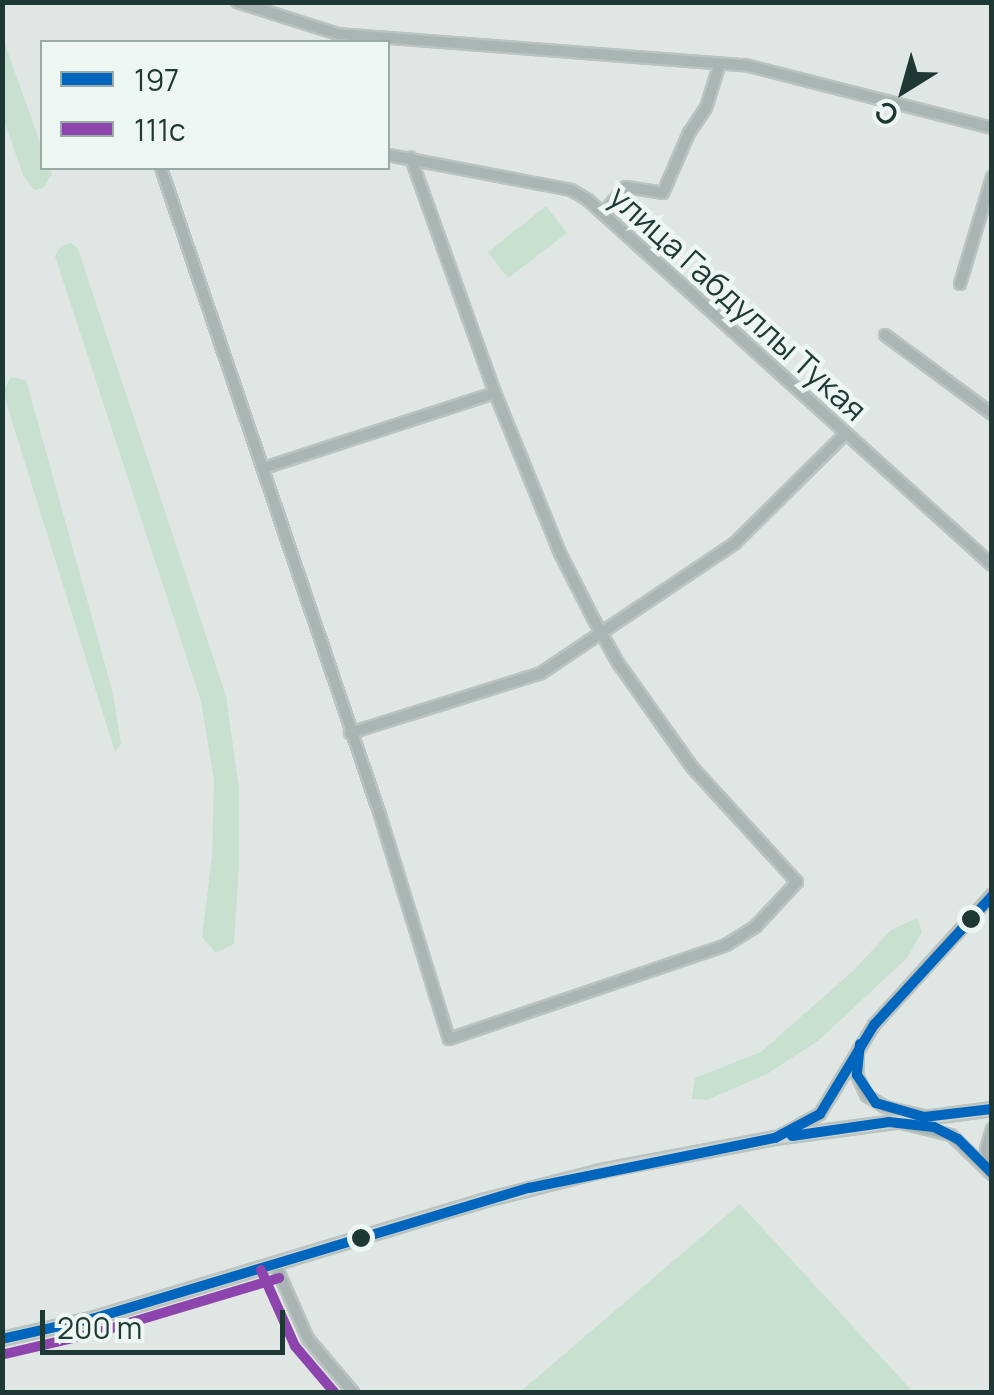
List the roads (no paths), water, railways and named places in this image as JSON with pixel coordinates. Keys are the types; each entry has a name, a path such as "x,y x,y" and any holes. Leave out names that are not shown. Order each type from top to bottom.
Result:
{"main road":[{"path":"2,1339 96,1318 528,1188 775,1138 992,1108"}],"street":[{"path":"237,2 338,34 745,66 992,128"},
{"path":"604,212 626,187 663,194 689,132 706,108 719,66"},
{"name":"улица Габдуллы Тукая","path":"390,155 571,190 604,212 992,565"},
{"path":"162,170 264,468 449,1038 726,945 756,926 798,882 692,766 602,634 560,553 495,394 411,158"},
{"path":"960,284 992,177"},
{"path":"885,335 992,414"},
{"path":"264,468 495,394"},
{"path":"350,732 541,673 734,543 845,434"},
{"path":"775,1138 820,1114 859,1046 992,894"},
{"path":"859,1046 857,1075 867,1096 885,1107 924,1116"},
{"path":"890,1122 951,1134 992,1173"},
{"path":"992,1129 986,1150 992,1173"},
{"path":"275,1264 308,1339 354,1392"}]}
